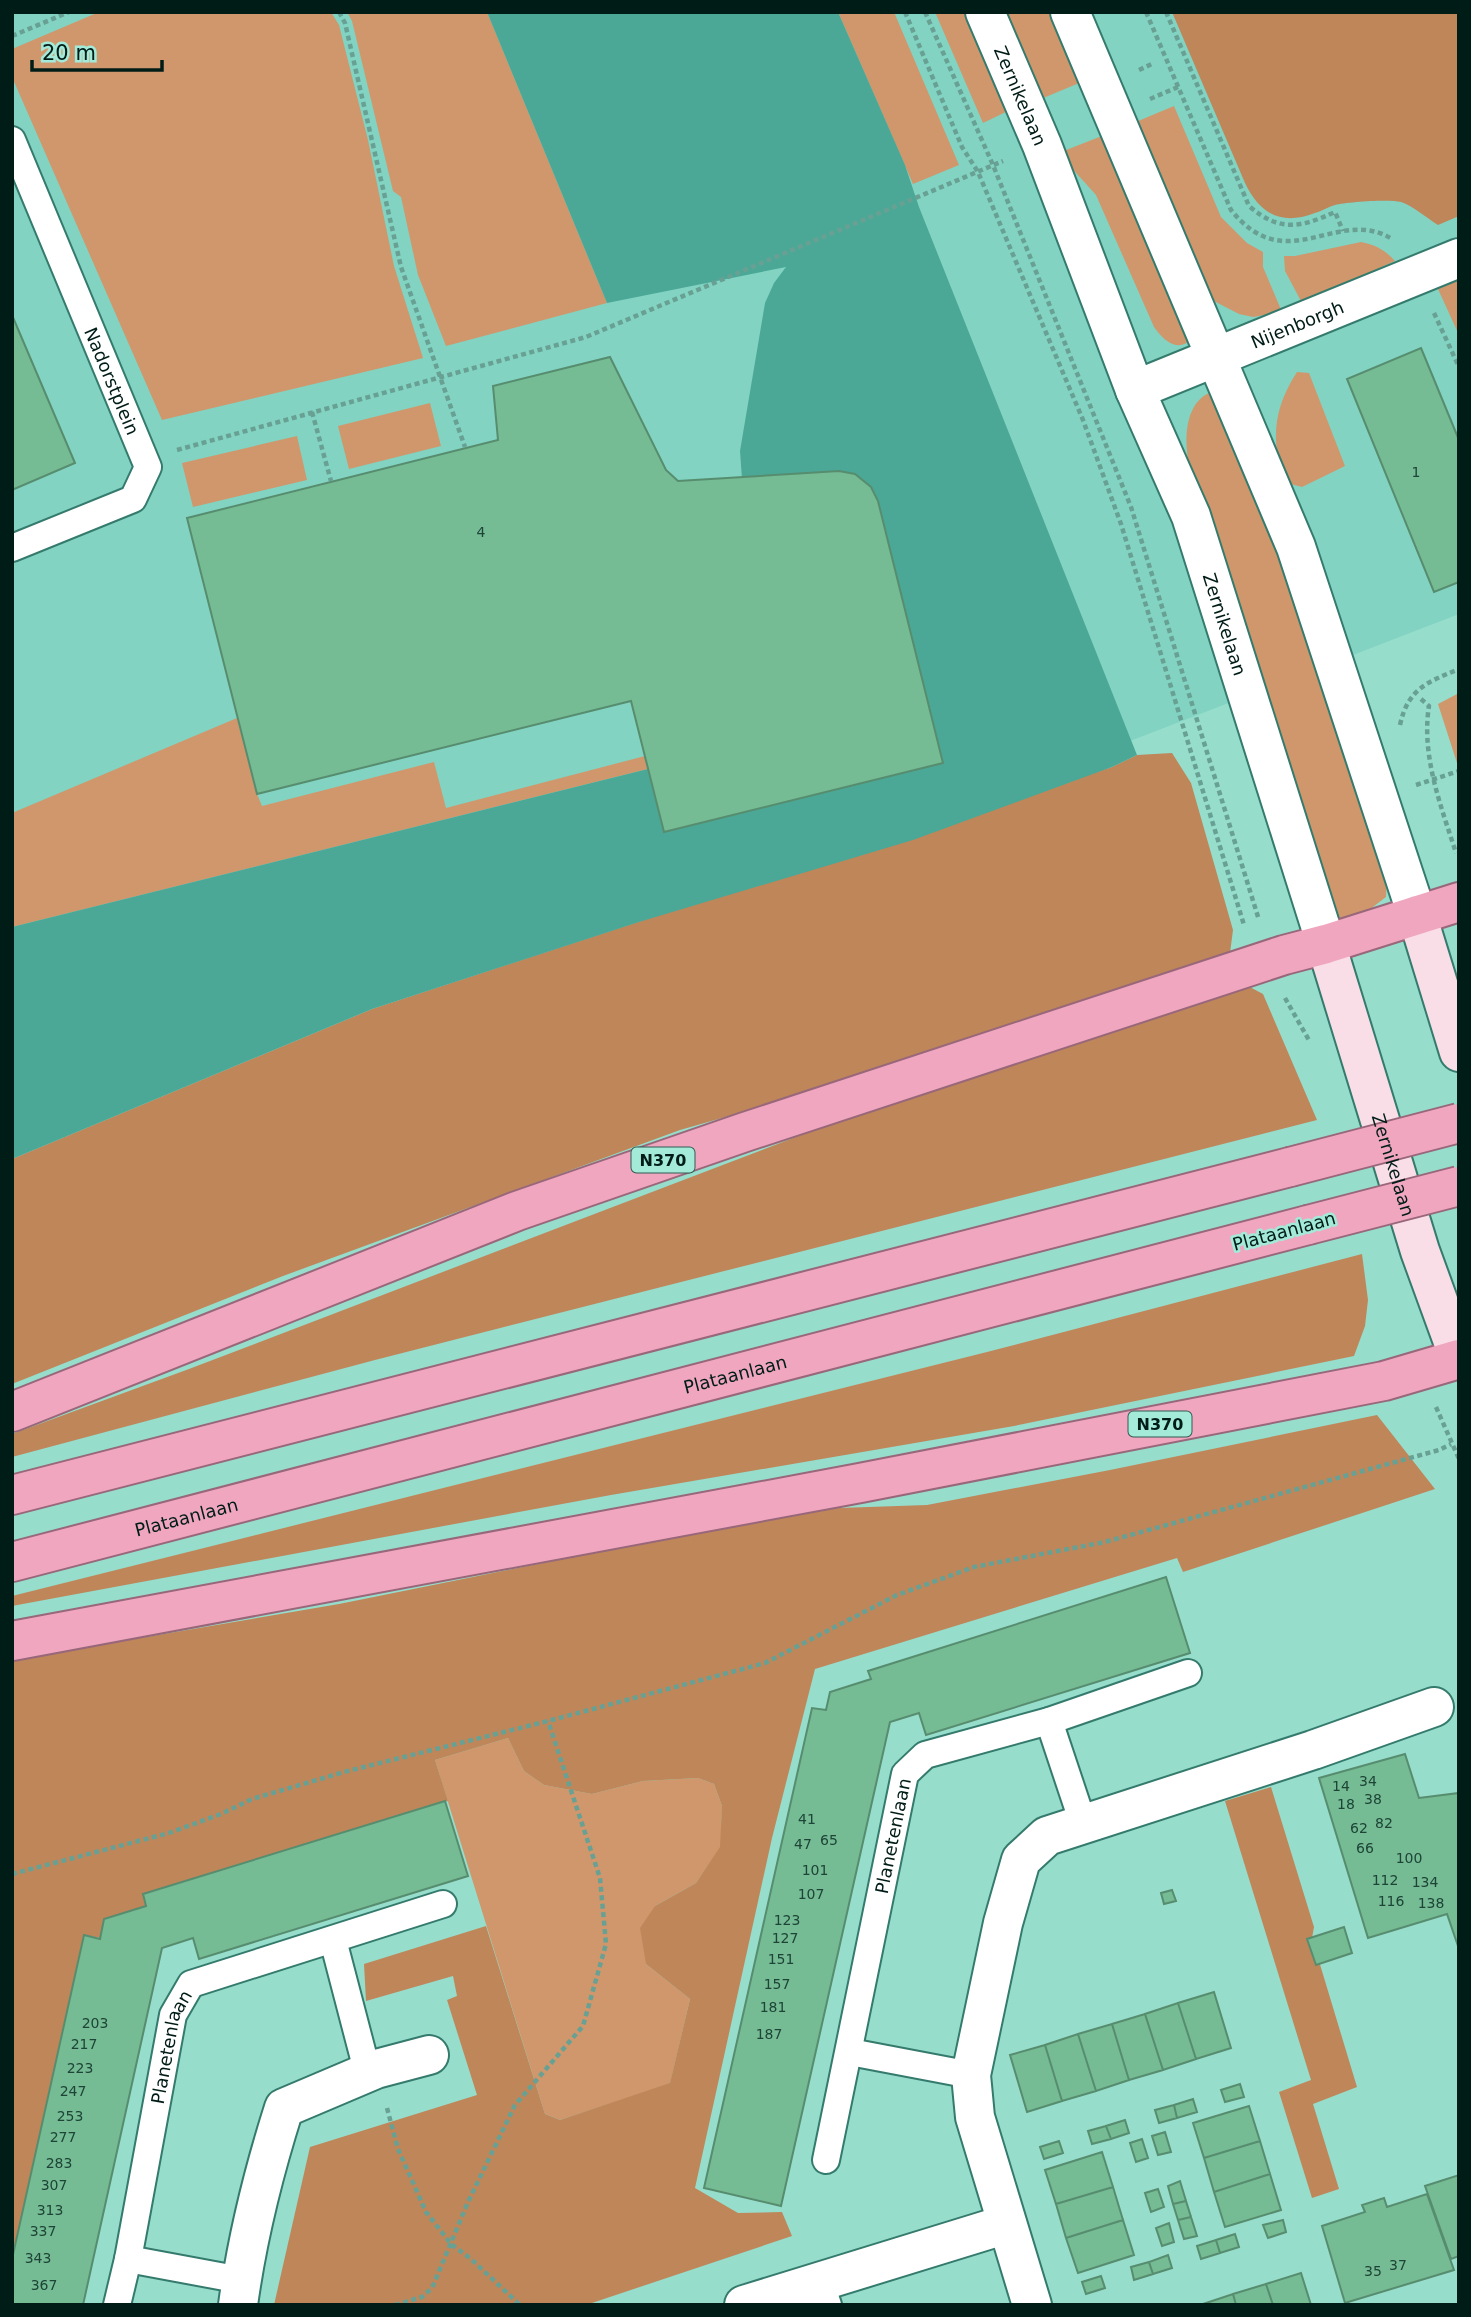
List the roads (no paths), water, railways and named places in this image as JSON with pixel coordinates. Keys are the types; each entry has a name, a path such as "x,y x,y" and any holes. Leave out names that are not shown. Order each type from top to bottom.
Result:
{"highway":[{"name":"N370","path":"12,1412 517,1211 745,1132 1284,955 1459,902"},
{"path":"12,1495 1459,1123"},
{"name":"Plataanlaan","path":"12,1562 1459,1186"},
{"name":"N370","path":"12,1641 860,1483 1384,1381 1459,1358"}],"main road":[{"path":"1417,915 1459,1052"},
{"name":"Zernikelaan","path":"1326,944 1420,1251 1459,1358"}],"street":[{"name":"Zernikelaan","path":"985,12 1042,145 1135,390 1191,516 1326,944"},
{"path":"1070,12 1296,547 1417,915"},
{"name":"Nijenborgh","path":"1135,390 1459,258"},
{"path":"1032,2305 975,2117 971,2075 1003,1923 1021,1860 1047,1836 1313,1750 1434,1707"},
{"path":"240,2293 271,2148 284,2108 372,2071 429,2056"},
{"path":"768,2301 824,2293 1007,2224"}],"lane":[{"name":"Nadorstplein","path":"12,140 148,467 133,499 12,548"},
{"name":"Planetenlaan","path":"826,2160 905,1774 925,1755 1049,1721 1188,1673"},
{"path":"1049,1721 1083,1823"},
{"name":"Planetenlaan","path":"117,2305 173,2015 191,1984 443,1904"},
{"path":"332,1940 372,2071"},
{"path":"850,2052 971,2075"},
{"path":"128,2259 240,2293"}]}
